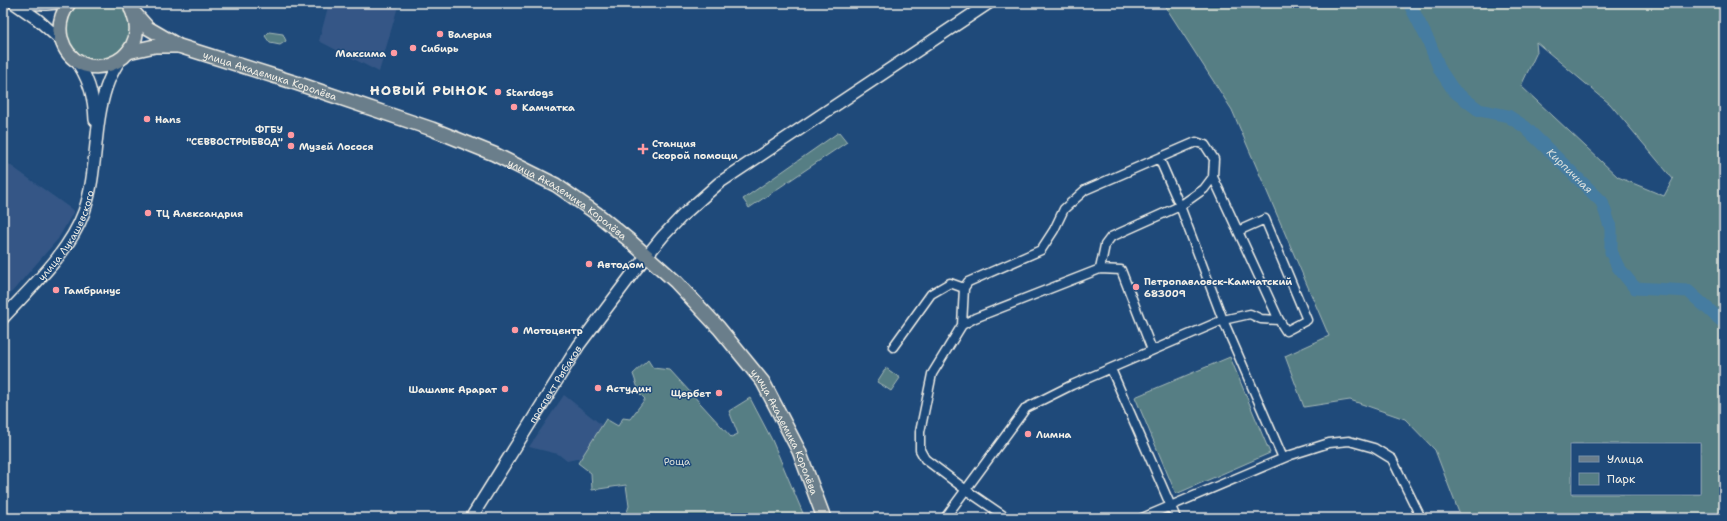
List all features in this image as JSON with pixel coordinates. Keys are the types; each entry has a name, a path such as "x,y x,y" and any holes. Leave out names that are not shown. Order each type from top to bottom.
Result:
{"main road":[{"path":"14,3 37,19 63,42"},
{"path":"20,3 57,3"},
{"path":"69,3 60,23 63,42 67,51 74,58"},
{"name":"проспект Рыбаков","path":"471,518 579,345 647,256 683,215 719,183 989,3"},
{"path":"124,56 134,41 136,30 135,19 129,5"},
{"name":"улица Академика Королёва","path":"129,5 148,28 180,46 296,82 409,121 500,156 556,185 596,213 676,282 719,328 763,382 799,451 824,518"},
{"name":"улица Академика Королёва","path":"74,58 84,64 96,67 108,65 124,56 155,46 180,46"},
{"name":"улица Лукашевского","path":"3,318 46,271 62,251 77,228 87,200 106,88 124,56"},
{"name":"улица Лукашевского","path":"74,58 84,72 92,94 97,137"}],"street":[{"path":"1007,518 966,490 925,459 920,450 920,432 932,374 962,325 964,288 968,282 1041,250 1054,230 1064,209 1085,190 1196,142 1205,145 1214,159 1213,177 1279,320 1286,331 1307,320 1265,219 1238,231"},
{"path":"1159,158 1180,206 1223,320 1283,458"},
{"path":"1100,269 1105,245 1111,237 1180,206 1204,189 1213,177"},
{"path":"962,325 975,318 1100,269 1121,270 1152,350"},
{"path":"893,347 931,294 950,283 964,288"},
{"path":"945,518 1026,408 1060,391 1223,320 1250,314 1261,319 1279,320"},
{"path":"1111,369 1176,518"},
{"path":"1142,518 1283,458 1329,443 1349,441 1374,448 1392,459 1421,518"}],"shaded area":[{"path":"329,3 399,3 379,72 319,41"},
{"path":"3,160 74,211 58,239 3,302 3,260 9,255 3,249"},
{"path":"564,395 603,426 581,458 567,461 558,454 529,447"}],"green space":[{"path":"75,3 119,3 125,10 131,25 130,33 124,48 114,57 102,60 89,59 78,54 69,44 66,32 69,17"},
{"path":"1165,3 1724,3 1724,518 1461,518 1435,450 1405,419 1350,400 1304,407 1285,356 1329,336 1232,110 1167,9","holes":["1536,42 1610,104 1673,179 1664,196 1618,177 1521,86 1537,52"]},
{"path":"269,32 283,34 286,41 280,45 270,43 265,36"},
{"path":"839,132 847,142 749,208 743,199"},
{"path":"1230,357 1270,453 1176,494 1135,397"},
{"name":"Роща","path":"648,360 653,368 670,370 731,437 738,434 729,411 750,398 772,440 805,518 625,518 629,506 626,485 592,490 591,473 578,463 606,419 618,426 623,418 630,419 645,399 640,394 633,374"},
{"path":"886,368 900,378 891,391 877,382"}],"waterway":[{"name":"Кирпичная","path":"1409,3 1429,42 1440,70 1454,91 1479,110 1508,116 1525,127 1602,202 1611,229 1611,252 1618,267 1635,288 1688,291 1724,323"}],"place":[{"name":"Валерия","path":"440,34"},
{"name":"Сибирь","path":"413,48"},
{"name":"Максима","path":"394,53"},
{"name":"Stardogs","path":"498,92"},
{"name":"Камчатка","path":"514,107"},
{"name":"Hans","path":"147,119"},
{"name":"ФГБУ \"СЕВВОСТРЫБВОД\"","path":"291,135"},
{"name":"Музей Лосося","path":"291,146"},
{"name":"Станция Скорой помощи","path":"643,149"},
{"name":"ТЦ Александрия","path":"148,213"},
{"name":"Автодом","path":"589,264"},
{"name":"Петропавловск-Камчатский 683009","path":"1136,287"},
{"name":"Гамбринус","path":"56,290"},
{"name":"Мотоцентр","path":"515,330"},
{"name":"Астудин","path":"598,388"},
{"name":"Шашлык Арарат","path":"505,389"},
{"name":"Щербет","path":"719,393"},
{"name":"Лимна","path":"1028,434"}],"district":[{"name":"НОВЫЙ РЫНОК","path":"429,90"}]}
